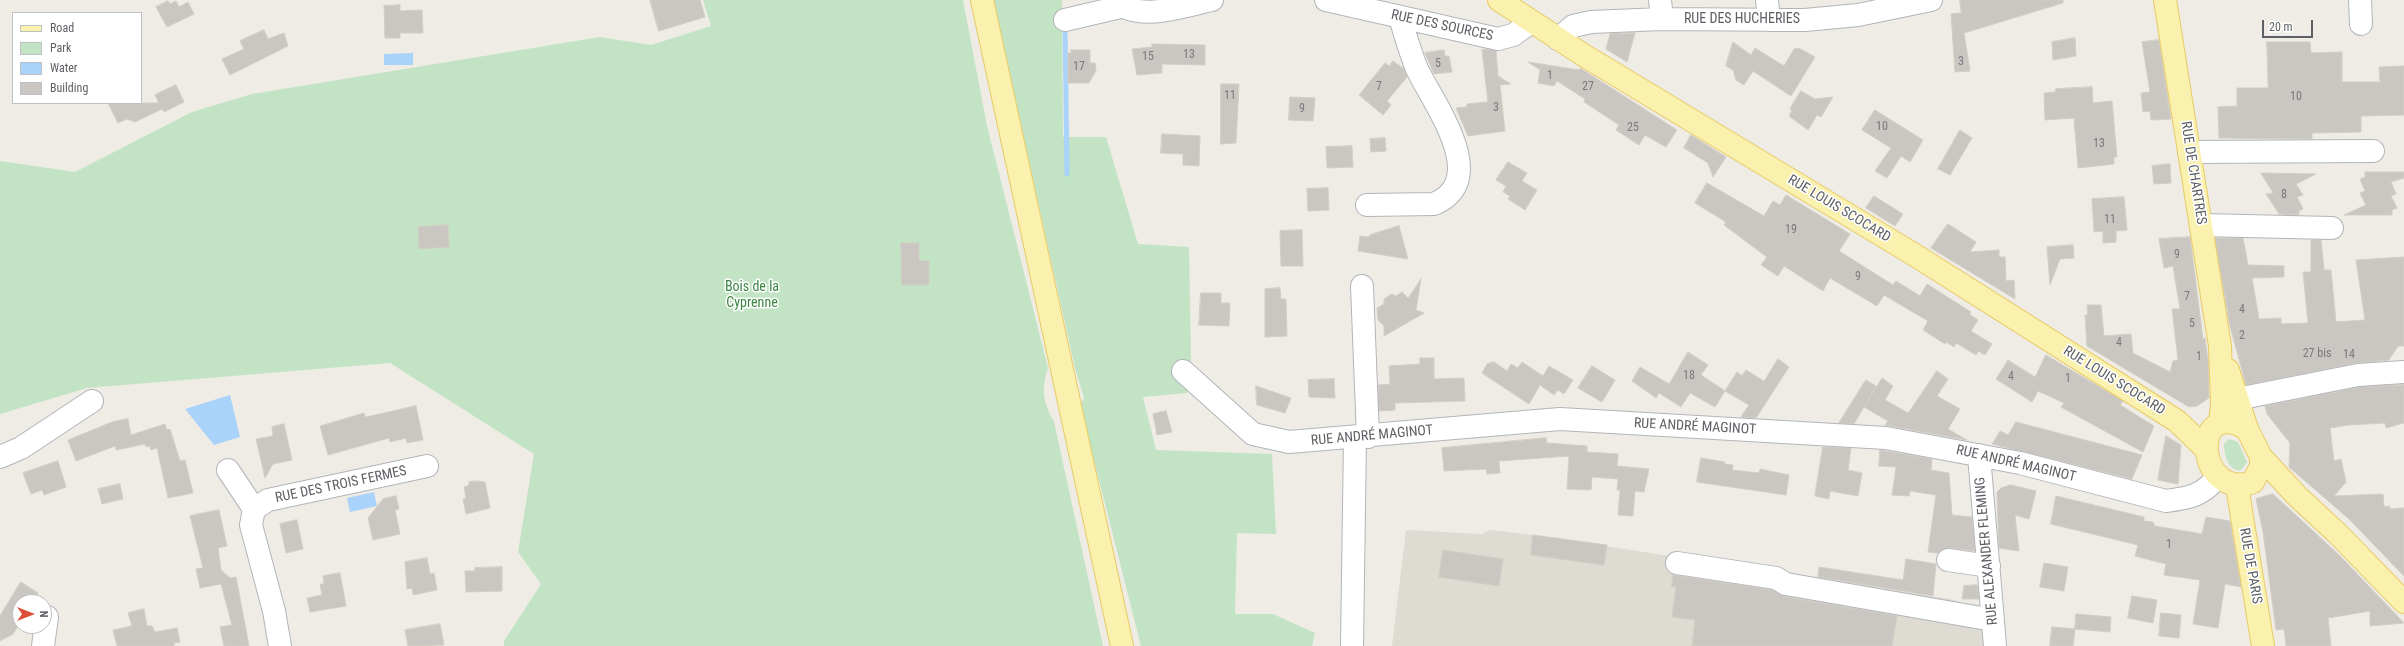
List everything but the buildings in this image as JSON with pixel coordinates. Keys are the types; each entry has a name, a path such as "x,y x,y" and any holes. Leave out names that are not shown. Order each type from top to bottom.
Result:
{"main road":[{"name":"RUE LOUIS SCOCARD","path":"1499,0 1558,39 1911,253 2177,421 2206,449"},
{"name":"RUE DE CHARTRES","path":"2165,0 2220,346 2222,404 2216,425"},
{"path":"982,1 1122,646"},
{"name":"RUE DE CHARTRES","path":"2220,346 2247,428"},
{"name":"RUE LOUIS SCOCARD","path":"2177,421 2216,425"},
{"path":"2297,496 2236,481 2206,449 2207,436 2216,425 2238,424 2247,428 2261,456 2297,496 2339,535 2404,602"},
{"path":"2236,481 2260,470 2261,456"},
{"name":"RUE DE PARIS","path":"2236,481 2263,646"}],"street":[{"path":"1065,20 1116,3 1145,12 1212,0"},
{"name":"RUE DES SOURCES","path":"1326,0 1498,39 1513,35 1531,22"},
{"name":"RUE DES HUCHERIES","path":"1558,39 1573,26 1661,9 1768,10 1858,15 1931,0"},
{"path":"2360,0 2362,24"},
{"path":"1367,206 1434,204 1443,200 1456,187 1459,167 1456,142 1417,69 1400,17"},
{"path":"2189,152 2373,151"},
{"path":"2201,225 2332,228"},
{"path":"1352,646 1361,437 1362,286"},
{"name":"RUE ANDRÉ MAGINOT","path":"1183,371 1253,434 1289,442 1560,419 1886,438 2020,463 2166,501 2188,498 2208,489 2236,481"},
{"path":"2237,399 2358,375 2404,372"},
{"path":"0,457 21,448 92,401"},
{"name":"RUE ALEXANDER FLEMING","path":"1979,455 1995,646"},
{"name":"RUE DES TROIS FERMES","path":"254,509 268,500 427,466"},
{"path":"228,470 254,509 251,525 274,611 280,646"},
{"path":"1948,560 1988,566"},
{"path":"1677,563 1776,578 1786,584 1993,620"},
{"path":"43,646 45,634"}],"shaded area":[{"path":"1406,530 1481,534 1490,530 1533,535 1956,600 1956,603 1981,605 1984,646 1392,646"}],"green space":[{"name":"Bois de la Cyprenne","path":"703,0 963,0 987,126 1048,368 1044,382 1045,402 1054,422 1103,646 504,646 504,641 541,584 518,552 534,454 390,363 87,388 0,414 0,161 75,172 192,112 252,94 600,37 651,45 711,26"},
{"path":"993,0 1062,0 1063,137 1106,137 1138,244 1189,247 1191,361 1187,393 1143,397 1156,450 1272,454 1276,534 1237,533 1235,614 1273,614 1315,633 1312,646 1141,646 1080,405 1084,398 1075,368"},
{"path":"2229,439 2238,442 2247,462 2241,470 2237,470 2230,466 2226,458 2224,444"}],"water":[{"path":"413,53 413,65 384,65 384,54"},
{"path":"230,395 240,437 214,445 185,409"},
{"path":"374,492 377,506 350,512 347,498"}],"waterway":[{"path":"1065,25 1067,174"}]}
